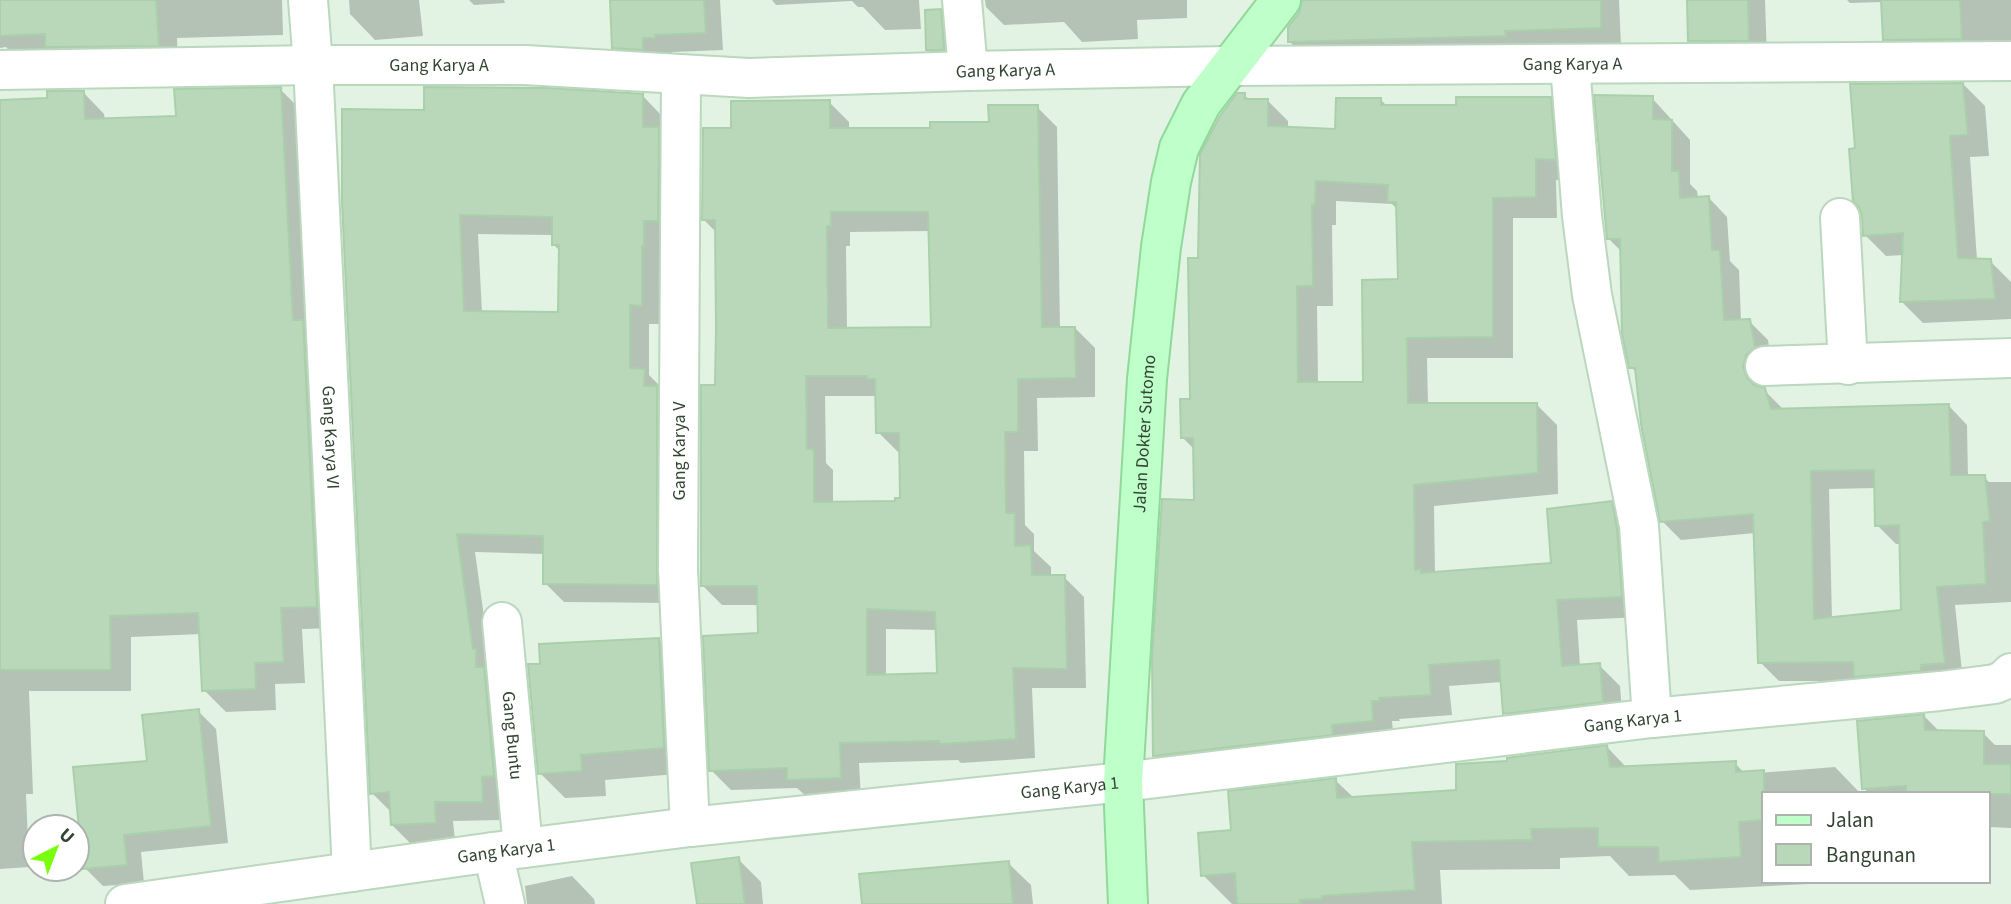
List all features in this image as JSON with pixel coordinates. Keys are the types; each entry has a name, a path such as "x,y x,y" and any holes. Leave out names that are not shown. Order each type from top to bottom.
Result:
{"street":[{"name":"Gang Karya VI","path":"308,0 352,872"},
{"path":"962,0 968,71"},
{"name":"Jalan Dokter Sutomo","path":"1128,904 1123,782 1147,379 1171,182 1179,149 1201,104 1281,0"},
{"name":"Gang Karya A","path":"0,69 525,65 749,78 1229,66 2011,61"},
{"path":"1570,65 1582,216 1592,295 1639,526 1652,718"},
{"name":"Gang Karya V","path":"681,75 678,569 690,827"},
{"path":"1840,218 1848,365"},
{"path":"1765,366 2011,358"},
{"name":"Gang Buntu","path":"502,622 508,850 505,904"},
{"name":"Gang Karya 1","path":"125,904 690,827 1123,782 1652,718 1940,691 1995,684 2011,673"}],"building":[{"path":"0,0 156,0 159,46 45,47 45,34 0,36"},
{"path":"610,0 704,0 706,33 643,38 643,50 612,48"},
{"path":"1302,0 1601,0 1601,28 1505,31 1506,36 1288,42 1288,27 1299,13"},
{"path":"1687,0 1748,0 1749,41 1688,41"},
{"path":"1881,0 1960,0 1962,39 1883,40"},
{"path":"941,9 944,50 926,50 925,10"},
{"path":"1963,83 1968,135 1950,136 1958,258 1991,259 1995,299 1900,302 1903,233 1863,236 1862,216 1853,201 1849,149 1855,148 1850,84"},
{"path":"281,87 293,320 303,320 317,607 281,608 284,662 255,663 256,689 202,691 198,613 110,616 111,670 0,670 0,100 47,98 47,91 84,91 85,119 176,116 174,89"},
{"path":"424,87 549,88 643,94 643,127 659,127 658,221 644,221 642,306 630,305 630,368 645,369 644,386 657,386 657,585 543,584 543,536 457,534 473,649 476,649 476,667 484,667 494,776 482,777 483,802 435,802 436,823 391,825 389,792 370,794 342,202 342,109 424,110","holes":["460,215 552,217 552,245 559,245 558,312 464,311"]},
{"path":"1237,93 1245,93 1245,99 1268,99 1268,126 1335,129 1336,98 1381,98 1381,105 1456,105 1456,97 1551,97 1556,160 1536,159 1536,197 1493,198 1493,337 1407,338 1408,403 1537,403 1538,473 1414,485 1415,570 1421,569 1421,573 1551,563 1547,509 1612,501 1622,597 1557,600 1562,666 1600,663 1603,702 1503,714 1499,660 1429,665 1431,695 1379,698 1379,701 1372,701 1373,721 1332,725 1333,735 1153,756 1152,657 1162,499 1194,500 1193,438 1181,438 1180,399 1190,399 1188,258 1198,258 1200,154 1220,116","holes":["1316,181 1388,185 1387,202 1396,202 1398,279 1362,280 1363,382 1298,382 1297,286 1313,286 1312,205 1315,205"]},
{"path":"1594,95 1653,96 1653,119 1672,120 1672,171 1679,171 1680,198 1709,196 1712,250 1720,250 1724,320 1750,319 1755,347 1746,355 1743,367 1747,378 1754,385 1765,388 1771,409 1949,404 1951,475 1985,475 1990,521 1983,522 1986,584 1937,587 1945,663 1921,665 1921,671 1854,677 1853,662 1758,663 1753,514 1660,522 1641,424 1635,368 1629,368 1622,334 1620,239 1607,239","holes":["1874,470 1875,526 1899,525 1901,610 1814,619 1811,471"]},
{"path":"830,100 830,128 930,128 930,122 989,122 988,105 1038,105 1042,327 1075,327 1076,378 1018,379 1018,432 1005,432 1006,513 1015,513 1015,546 1031,545 1032,575 1065,575 1067,669 1013,668 1016,739 940,744 939,741 840,743 841,778 787,780 787,768 709,771 703,636 758,633 757,586 701,586 701,385 715,385 716,329 715,220 702,220 703,128 731,128 731,101","holes":["831,212 928,212 931,327 828,328 827,226 831,226","806,376 867,376 867,379 875,379 876,433 899,433 900,498 895,498 895,501 814,502 814,449 807,449","867,609 935,612 937,673 867,675"]},
{"path":"659,638 664,748 581,755 582,771 538,774 528,664 540,664 539,644"},
{"path":"199,709 211,826 124,835 127,865 91,868 91,813 78,813 73,767 147,761 142,715"},
{"path":"1924,714 1925,730 1984,731 1984,764 2011,764 2011,794 1906,792 1906,786 1862,789 1857,721"},
{"path":"1607,745 1610,767 1736,761 1736,772 1764,770 1762,820 1739,822 1741,857 1659,862 1658,847 1598,847 1598,828 1531,829 1532,840 1412,842 1415,890 1322,896 1322,899 1300,900 1301,904 1237,904 1235,873 1201,876 1198,833 1231,830 1228,791 1336,778 1337,798 1456,790 1456,764 1507,761 1507,758"},
{"path":"739,857 745,904 697,904 691,863"},
{"path":"1009,861 1013,904 862,904 859,874"}]}
